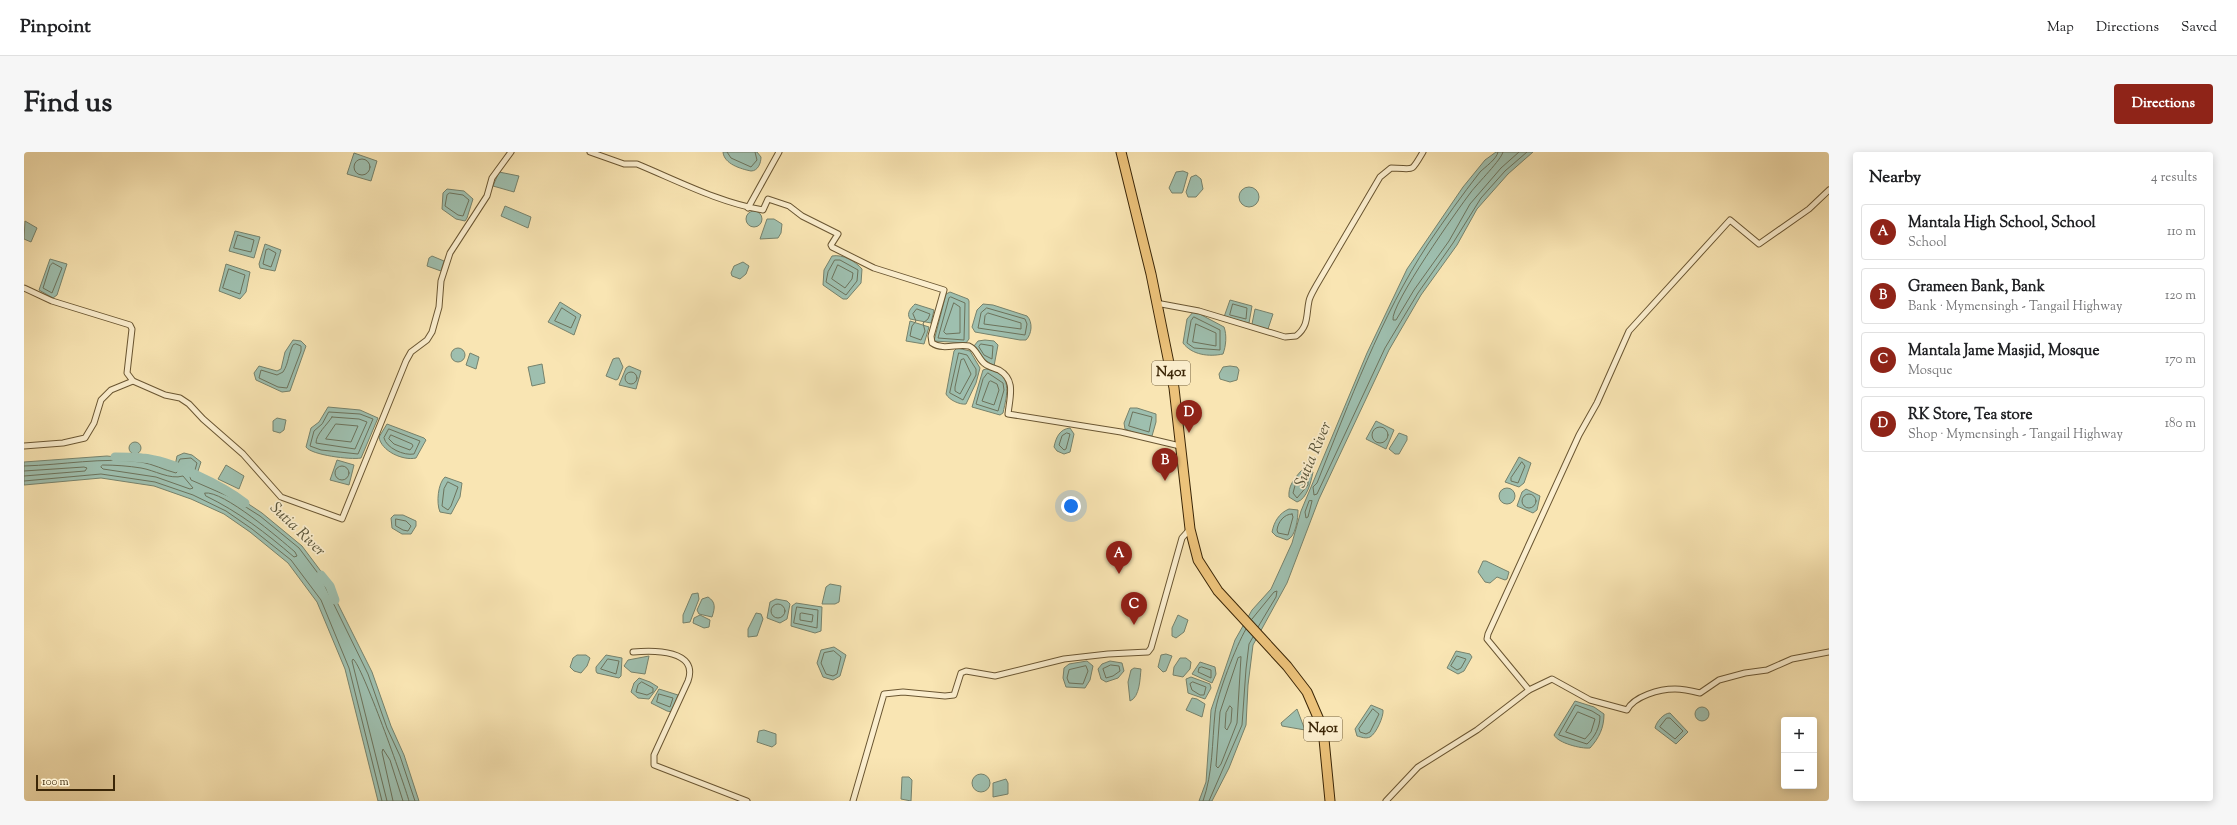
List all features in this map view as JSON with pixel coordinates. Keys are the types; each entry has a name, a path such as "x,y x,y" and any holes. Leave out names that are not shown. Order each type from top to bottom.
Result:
{"highway":[{"name":"N401","path":"1121,152 1174,388 1190,529 1198,560 1218,591 1288,666 1307,692 1323,729 1330,801"}],"street":[{"path":"24,288 52,301 130,325 132,329 127,373 133,381 165,395 180,398 189,404 203,419 243,454 281,497 342,519 406,361 411,352 427,340 432,332 439,307 441,281 450,254 486,196 492,178 511,152"},
{"path":"590,152 624,164 637,164 716,197 748,208 763,210 768,199 788,206 802,216 838,234 831,245 832,247 874,268 944,290 931,336 932,343 936,346 968,346 975,350 980,359 986,365 1007,375 1011,382 1008,414 1121,432 1180,446"},
{"path":"748,208 779,152"},
{"path":"1156,303 1199,311 1285,337 1296,336 1305,328 1308,318 1309,299 1380,177 1391,168 1408,171 1415,167 1423,152"},
{"path":"1529,690 1487,638 1488,634 1579,435 1597,403 1629,330 1730,220 1759,244 1809,209 1829,190"},
{"path":"24,446 63,443 85,438 94,423 101,400 111,390 133,381"},
{"path":"853,801 884,694 903,692 946,696 954,695 960,673 966,670 995,676 1064,659 1108,654 1148,652 1151,648 1182,538 1190,529"},
{"path":"633,652 653,651 679,656 689,664 691,670 688,681 654,755 654,765 747,801"},
{"path":"1386,801 1418,767 1477,730 1529,690 1552,679 1590,700 1627,710 1631,703 1663,690 1676,689 1700,693 1719,680 1745,673 1767,670 1792,659 1829,652"}],"water":[{"path":"723,152 757,152 761,157 759,166 753,171 738,167 726,160"},
{"path":"1496,152 1533,152 1508,174 1477,209 1457,245 1421,295 1389,350 1319,499 1287,583 1253,645 1248,685 1246,725 1229,768 1212,801 1199,801 1206,782 1211,710 1235,640 1252,610 1271,589 1292,543 1301,511 1367,353 1407,269 1463,187 1485,160"},
{"path":"354,153 377,161 371,181 347,174"},
{"path":"1183,171 1188,173 1182,193 1172,193 1169,188 1176,172"},
{"path":"499,172 519,176 514,192 493,186"},
{"path":"1196,175 1201,179 1203,189 1196,197 1188,197 1186,192 1191,177"},
{"path":"1249,187 1256,190 1259,197 1256,204 1249,207 1242,204 1239,197 1242,190"},
{"path":"447,189 464,191 473,199 465,221 456,219 442,209 443,193"},
{"path":"505,206 531,217 528,228 501,216"},
{"path":"751,211 757,211 762,216 760,225 757,227 751,227 746,222 746,216"},
{"path":"767,219 774,219 782,224 781,233 778,238 760,239"},
{"path":"25,221 37,228 31,242 24,239"},
{"path":"235,231 260,237 254,258 229,251"},
{"path":"265,244 281,250 275,271 260,268 259,264"},
{"path":"432,256 444,261 441,271 427,266 429,258"},
{"path":"832,256 840,256 848,259 856,263 862,269 861,283 847,299 843,299 823,285 824,270"},
{"path":"50,259 67,264 57,295 53,298 39,290"},
{"path":"743,262 749,266 746,274 740,279 732,276 731,273 734,266"},
{"path":"226,264 250,272 246,292 240,299 219,291"},
{"path":"950,292 968,299 969,301 969,339 966,343 934,341 946,294"},
{"path":"1230,300 1252,306 1249,323 1224,317"},
{"path":"560,302 581,315 574,335 548,322"},
{"path":"915,304 934,310 931,323 910,319 909,313"},
{"path":"983,304 993,305 1027,316 1030,321 1031,331 1026,340 975,332 972,327 977,310"},
{"path":"1255,309 1273,314 1268,329 1264,330 1252,324"},
{"path":"1194,311 1224,327 1226,340 1223,354 1207,355 1196,353 1183,343 1187,319"},
{"path":"910,321 929,327 924,344 906,341"},
{"path":"293,340 301,341 306,346 290,391 282,392 256,380 254,373 259,366 277,371 281,369 285,352"},
{"path":"978,341 994,341 998,345 994,366 981,357 974,346"},
{"path":"458,348 463,350 465,355 463,360 458,362 453,360 451,355 453,350"},
{"path":"957,348 970,351 980,368 976,383 966,404 955,402 946,394 954,351"},
{"path":"470,353 479,357 476,369 466,365"},
{"path":"619,358 623,367 618,379 616,380 606,376 613,359"},
{"path":"542,364 545,383 532,386 528,367"},
{"path":"629,366 641,371 636,389 619,385 626,368"},
{"path":"1223,367 1237,367 1239,370 1237,380 1230,382 1220,379 1219,374"},
{"path":"986,369 995,371 1005,380 1007,392 1006,399 1003,413 1000,415 972,407 983,370"},
{"path":"328,407 360,410 378,418 361,458 341,458 323,455 309,450 306,447 311,428 319,422"},
{"path":"1130,408 1137,408 1156,414 1156,422 1152,436 1143,436 1125,429 1124,423"},
{"path":"277,418 286,420 284,430 280,433 273,431 273,421"},
{"path":"1376,421 1394,430 1386,449 1366,439"},
{"path":"387,424 426,440 416,458 405,458 393,454 384,447 379,437"},
{"path":"1070,428 1074,434 1070,452 1064,454 1057,451 1054,447 1059,434"},
{"path":"1399,433 1407,436 1407,440 1399,454 1395,454 1389,449"},
{"path":"133,442 137,442 141,448 137,454 133,454 129,450 129,446"},
{"path":"184,453 192,455 201,462 197,474 192,475 175,466 177,456"},
{"path":"107,456 159,462 232,493 262,513 302,546 323,574 372,672 391,726 404,755 419,801 378,801 345,669 317,602 288,563 250,532 224,514 191,499 154,486 101,478 24,485 24,462"},
{"path":"1519,457 1531,463 1524,483 1519,487 1505,482"},
{"path":"337,460 354,465 349,485 330,480"},
{"path":"226,465 244,476 239,489 218,479"},
{"path":"1304,470 1313,472 1306,494 1297,502 1289,497 1289,489 1296,477 1301,471"},
{"path":"445,477 462,483 460,497 451,514 440,512 439,508 439,488"},
{"path":"1507,488 1513,490 1515,496 1513,502 1507,504 1501,502 1499,496 1501,490"},
{"path":"1526,489 1540,496 1537,510 1533,513 1517,506 1522,492"},
{"path":"1289,509 1298,510 1298,513 1293,535 1287,540 1276,536 1272,532 1278,518 1282,513"},
{"path":"394,515 403,515 416,521 416,526 411,534 402,534 392,528 391,518"},
{"path":"1483,561 1509,572 1507,579 1505,580 1497,577 1490,583 1485,582 1478,572"},
{"path":"830,584 841,586 839,602 835,604 822,604 826,587"},
{"path":"698,593 699,599 690,622 683,623 683,615 692,594"},
{"path":"708,597 714,603 712,617 699,614 697,610 702,599"},
{"path":"776,599 787,601 790,604 787,619 780,623 767,618 770,602"},
{"path":"796,603 822,607 821,631 815,633 791,626 792,606"},
{"path":"756,613 761,614 763,619 757,636 748,637 748,629"},
{"path":"700,615 710,620 709,627 704,628 693,623 694,618"},
{"path":"1178,615 1188,620 1184,632 1176,638 1172,636 1172,628"},
{"path":"834,647 846,655 840,676 833,680 823,677 817,663 821,650"},
{"path":"1456,651 1470,654 1472,657 1464,671 1458,674 1447,668"},
{"path":"1166,654 1172,656 1166,671 1163,672 1158,667 1161,655"},
{"path":"577,655 586,655 590,658 587,666 581,673 574,671 570,667 573,658"},
{"path":"606,655 622,658 621,676 619,678 597,673 596,667"},
{"path":"649,656 645,674 631,672 624,666 628,660"},
{"path":"1180,658 1186,658 1191,662 1190,669 1183,677 1173,675 1174,667"},
{"path":"1087,661 1093,666 1090,680 1085,688 1066,687 1063,678 1064,668 1069,664"},
{"path":"1110,661 1122,663 1124,671 1118,678 1106,682 1101,679 1098,669 1102,664"},
{"path":"1200,662 1215,667 1216,674 1212,683 1192,674"},
{"path":"1134,668 1141,669 1140,682 1136,696 1130,701 1128,682 1131,670"},
{"path":"1191,677 1210,684 1211,688 1205,699 1188,693 1186,679"},
{"path":"639,678 658,687 649,699 638,698 631,692 634,683"},
{"path":"659,689 678,695 672,712 651,703"},
{"path":"1192,698 1205,704 1202,717 1186,710"},
{"path":"1575,701 1594,707 1604,714 1600,732 1590,748 1581,748 1570,745 1560,741 1554,735"},
{"path":"1371,705 1383,710 1379,725 1375,732 1368,738 1357,736 1355,729"},
{"path":"1702,707 1707,709 1709,714 1707,719 1702,721 1697,719 1695,714 1697,709"},
{"path":"1297,709 1305,730 1282,726 1281,723"},
{"path":"1670,713 1688,732 1676,744 1655,728 1657,723 1665,714"},
{"path":"764,730 776,734 776,744 772,747 757,742 759,731"},
{"path":"981,774 987,777 990,783 987,789 981,792 975,789 972,783 975,777"},
{"path":"902,777 909,777 912,780 911,801 901,799"},
{"path":"1006,779 1008,783 1008,794 993,797 993,783"}],"waterway":[{"name":"Sutia River","path":"115,457 142,458 167,463 224,489 245,503"},
{"name":"Sutia River","path":"321,575 330,586 335,600"}],"place":[{"name":"RK Store, Tea store","path":"1189,433"},
{"name":"Grameen Bank, Bank","path":"1165,481"},
{"name":"Mantala High School, School","path":"1119,574"},
{"name":"Mantala Jame Masjid, Mosque","path":"1134,625"}]}
